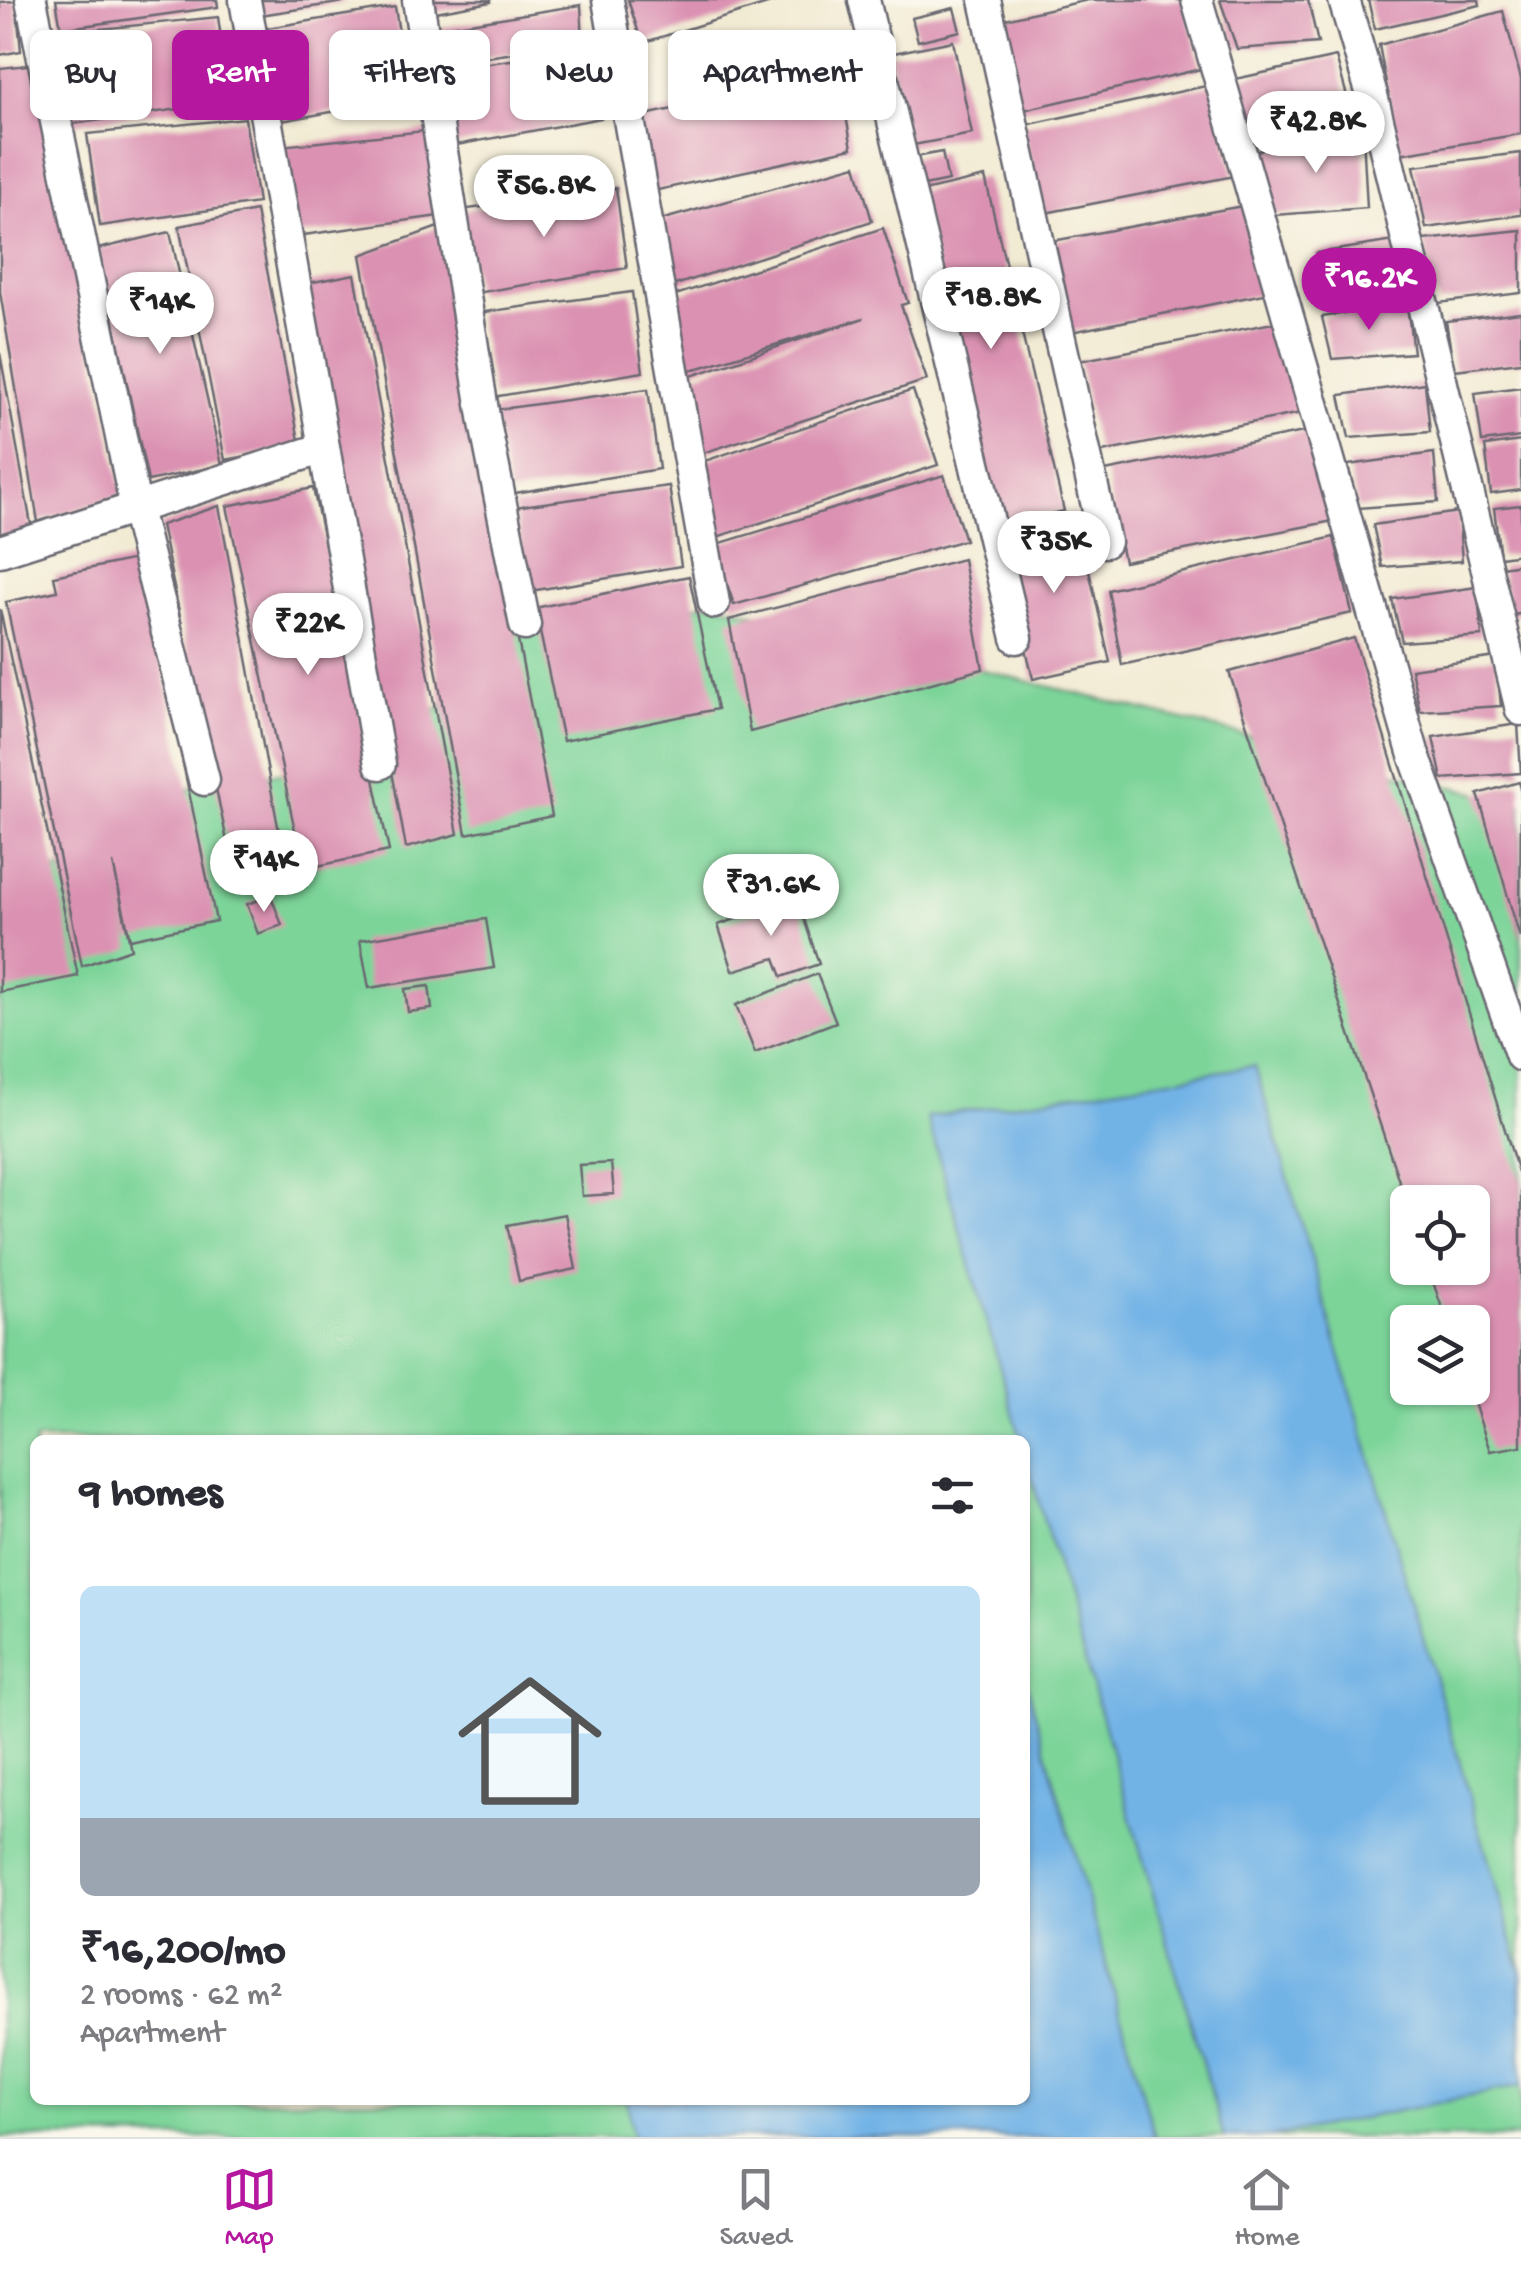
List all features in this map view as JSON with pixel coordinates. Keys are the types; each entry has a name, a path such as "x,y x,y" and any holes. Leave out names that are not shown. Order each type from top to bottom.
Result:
{"street":[{"path":"30,0 136,505 204,780"},
{"path":"245,0 380,764"},
{"path":"418,0 485,423 525,625"},
{"path":"608,0 714,603"},
{"path":"864,0 1017,638"},
{"path":"985,0 1106,542"},
{"path":"1196,0 1413,752 1521,1056"},
{"path":"1344,0 1372,95 1521,710"},
{"path":"0,551 324,448"}],"green space":[{"path":"714,603 1521,804 1521,2137 0,2137 0,906 204,780 380,764 525,625"}],"water":[{"path":"1255,1066 1521,1971 1521,2086 1271,2137 1224,2137 1030,1472 1030,1435 1020,1435 927,1117"},
{"path":"1030,1696 1155,2137 633,2137 628,2105 1030,2105"}],"building":[{"path":"56,0 217,0 218,7 61,29"},
{"path":"258,0 345,0 345,2 260,15"},
{"path":"427,0 491,0 491,2 430,13"},
{"path":"628,0 777,0 684,30 668,30 668,35 648,41 648,30 638,30"},
{"path":"1088,0 1184,0 1201,69 1019,111 1001,20"},
{"path":"1220,0 1308,0 1318,43 1237,49"},
{"path":"1368,0 1479,0 1480,5 1375,29"},
{"path":"16,1 21,51 0,55 0,2"},
{"path":"581,5 582,30 510,30 510,54 490,57 490,30 432,29"},
{"path":"395,7 399,30 329,30 329,112 309,116 309,30 261,29"},
{"path":"954,8 960,31 918,41 912,18"},
{"path":"1503,11 1521,79 1521,134 1399,154 1379,45"},
{"path":"218,17 220,30 172,30 172,110 152,113 152,30 89,30"},
{"path":"953,41 972,134 908,146 896,88 896,53"},
{"path":"1336,57 1352,114 1240,123 1231,80"},
{"path":"510,60 510,120 590,120 451,146 447,120 490,120 490,63"},
{"path":"30,65 30,120 48,120 122,495 38,522 0,292 0,68"},
{"path":"1215,84 1234,176 1045,213 1021,126"},
{"path":"668,110 668,120 847,120 852,148 644,193 636,120 648,120 648,114"},
{"path":"245,120 258,203 100,226 87,134"},
{"path":"434,130 446,215 289,237 280,146"},
{"path":"1363,135 1367,208 1275,215 1256,151"},
{"path":"942,152 948,181 915,188 909,158"},
{"path":"1521,153 1521,215 1426,228 1414,166"},
{"path":"856,165 872,221 669,287 657,221"},
{"path":"985,177 1064,511 997,526 919,192"},
{"path":"616,188 627,268 476,293 461,210"},
{"path":"1248,205 1274,292 1066,333 1047,242"},
{"path":"256,211 300,446 225,460 179,226"},
{"path":"438,227 552,816 466,834 361,255"},
{"path":"883,228 908,303 901,305 927,380 703,453 682,379 864,318 682,373 663,299"},
{"path":"1521,230 1521,293 1439,303 1423,240"},
{"path":"170,232 222,465 148,481 98,249"},
{"path":"1401,240 1406,289 1326,295 1316,253"},
{"path":"355,274 458,834 406,848 303,284"},
{"path":"632,292 643,372 493,397 477,313"},
{"path":"1407,304 1413,353 1332,359 1322,317"},
{"path":"1521,312 1521,362 1454,370 1446,321"},
{"path":"1288,320 1306,412 1097,453 1079,361"},
{"path":"0,353 32,530 0,538"},
{"path":"1425,383 1430,432 1349,438 1340,395"},
{"path":"1521,387 1521,437 1482,442 1475,393"},
{"path":"648,389 659,469 509,494 493,410"},
{"path":"913,390 938,465 714,538 693,465"},
{"path":"1314,430 1333,521 1124,562 1105,471"},
{"path":"1521,441 1521,490 1491,494 1485,446"},
{"path":"1434,453 1438,502 1358,508 1348,465"},
{"path":"944,475 965,540 734,605 714,545"},
{"path":"669,486 681,566 530,591 514,507"},
{"path":"313,488 389,851 303,869 227,506"},
{"path":"1521,505 1521,554 1500,557 1494,508"},
{"path":"219,506 288,881 237,889 161,525"},
{"path":"1458,512 1462,561 1382,567 1373,525"},
{"path":"1076,514 1110,662 1033,679 999,531"},
{"path":"1334,537 1352,613 1122,665 1108,590"},
{"path":"140,558 216,921 130,939 113,863 131,949 82,966 6,602 57,591 54,576"},
{"path":"963,559 983,669 750,732 729,620"},
{"path":"1521,564 1521,614 1509,615 1501,567"},
{"path":"689,576 717,709 563,741 535,608"},
{"path":"1477,587 1482,636 1402,642 1392,599"},
{"path":"0,609 78,976 0,992"},
{"path":"1354,638 1521,1182 1521,1446 1490,1451 1475,1405 1490,1405 1490,1305 1441,1305 1434,1285 1490,1285 1490,1185 1400,1185 1229,672"},
{"path":"1496,657 1501,706 1420,711 1411,669"},
{"path":"1518,724 1521,773 1442,779 1433,737"},
{"path":"1519,782 1521,788 1520,938 1478,794"},
{"path":"271,896 282,925 258,934 247,904"},
{"path":"797,898 819,964 782,977 775,958 733,971 718,925"},
{"path":"486,919 494,968 369,988 360,940"},
{"path":"817,974 836,1022 755,1053 736,1005"},
{"path":"429,986 432,1009 408,1012 405,989"},
{"path":"611,1163 614,1194 582,1196 579,1165"},
{"path":"565,1214 576,1269 519,1281 507,1225"}]}
